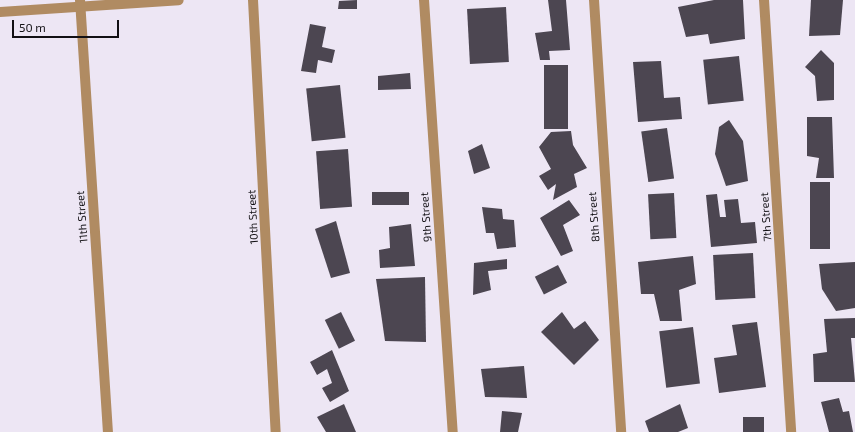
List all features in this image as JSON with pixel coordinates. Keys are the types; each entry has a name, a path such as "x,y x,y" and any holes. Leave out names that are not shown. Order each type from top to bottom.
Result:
{"street":[{"path":"0,12 80,4 179,0"},
{"name":"10th Street","path":"253,0 276,432"},
{"name":"9th Street","path":"424,0 453,432"},
{"name":"8th Street","path":"594,0 621,432"},
{"name":"7th Street","path":"764,0 791,432"},
{"name":"11th Street","path":"80,4 108,432"}],"building":[{"path":"357,0 357,9 338,9 339,1"},
{"path":"548,0 566,0 570,50 549,51 550,60 540,60 535,33 552,31"},
{"path":"714,0 743,0 745,39 710,44 708,34 686,37 678,7"},
{"path":"811,0 843,0 840,35 809,36"},
{"path":"506,7 509,62 470,64 467,9"},
{"path":"310,24 326,27 322,47 335,50 332,63 318,60 316,73 301,71"},
{"path":"821,50 834,63 834,100 817,101 815,76 805,67"},
{"path":"739,56 744,101 708,105 703,60"},
{"path":"661,61 664,98 680,97 682,119 638,122 633,62"},
{"path":"544,65 568,65 568,129 544,129"},
{"path":"410,73 411,89 378,90 378,76"},
{"path":"340,85 346,138 312,141 306,89"},
{"path":"807,117 832,117 834,178 816,178 819,158 807,156"},
{"path":"729,120 743,141 748,181 726,186 715,154 719,127"},
{"path":"667,128 674,179 648,182 641,132"},
{"path":"571,131 573,145 587,168 574,174 577,187 553,200 556,184 548,190 539,176 551,169 539,147 551,132"},
{"path":"482,144 490,168 474,174 468,151"},
{"path":"348,149 352,207 320,209 316,151"},
{"path":"810,182 830,182 830,249 810,249"},
{"path":"372,192 409,192 409,205 372,205"},
{"path":"674,193 676,238 650,239 648,194"},
{"path":"717,194 720,217 726,217 724,200 738,199 741,223 755,222 757,243 711,247 706,195"},
{"path":"569,200 580,215 563,225 573,251 561,256 540,218"},
{"path":"482,207 502,209 503,219 514,220 516,247 497,249 494,233 486,233"},
{"path":"336,221 350,273 331,278 315,229"},
{"path":"411,224 415,266 380,268 379,250 390,248 389,227"},
{"path":"753,253 755,298 715,300 713,255"},
{"path":"693,256 696,284 679,290 682,321 660,321 654,294 641,294 638,262"},
{"path":"507,259 507,269 488,271 491,290 473,295 474,263"},
{"path":"855,262 855,308 836,311 822,289 819,264"},
{"path":"558,265 567,283 544,295 535,277"},
{"path":"425,277 426,342 385,341 376,279"},
{"path":"341,312 355,341 339,349 325,320"},
{"path":"562,312 574,329 585,321 599,340 574,365 541,332"},
{"path":"855,318 855,338 851,338 855,382 814,382 813,354 827,352 824,319"},
{"path":"757,322 766,387 719,393 714,358 737,355 732,325"},
{"path":"693,327 700,384 666,388 659,331"},
{"path":"332,350 349,391 330,402 322,388 332,383 327,369 317,375 310,362"},
{"path":"524,366 527,398 485,397 481,369"},
{"path":"839,398 843,412 849,411 853,432 829,432 821,402"},
{"path":"344,404 356,432 326,432 317,417"},
{"path":"680,404 688,428 678,432 649,432 645,421"},
{"path":"502,411 522,413 518,432 500,432"},
{"path":"743,417 764,417 764,432 743,432"}]}
